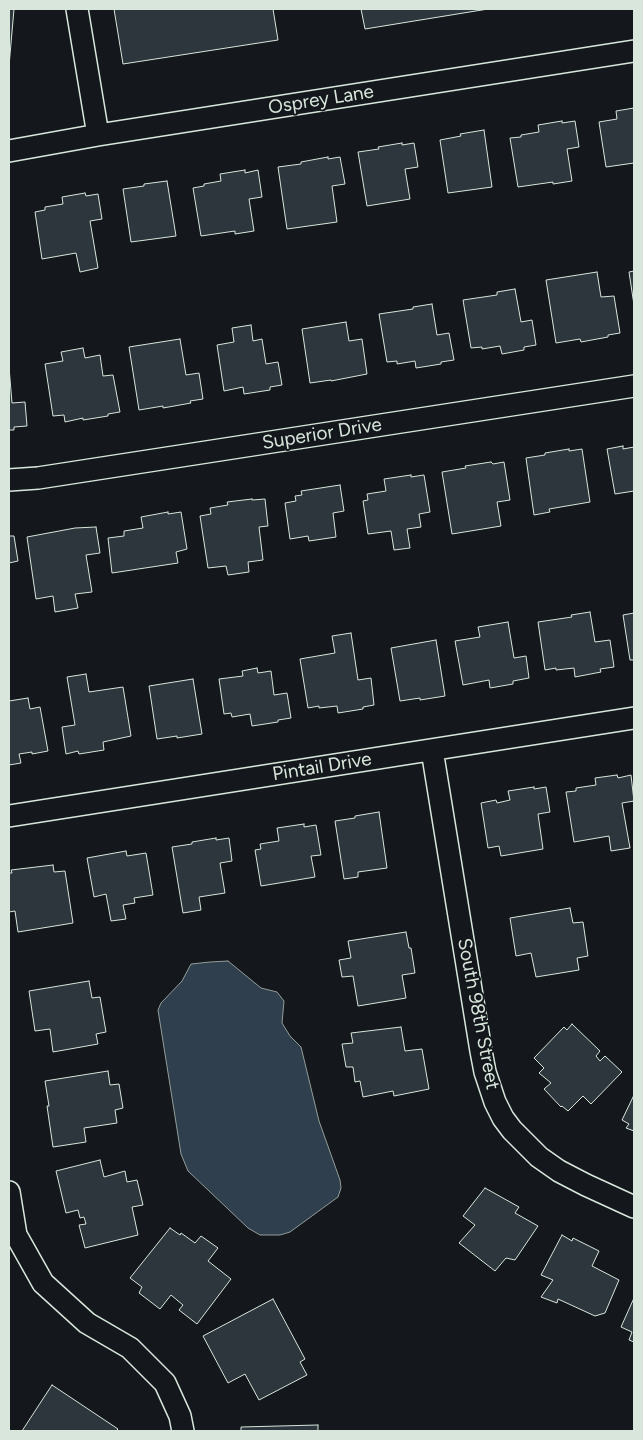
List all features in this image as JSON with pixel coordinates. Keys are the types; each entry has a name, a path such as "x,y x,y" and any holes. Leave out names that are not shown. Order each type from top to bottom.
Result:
{"street":[{"path":"77,9 98,135"},
{"name":"Osprey Lane","path":"9,151 98,135 634,51"},
{"name":"Superior Drive","path":"9,480 38,478 634,386"},
{"name":"Pintail Drive","path":"9,816 634,718"},
{"name":"South 98th Street","path":"432,750 484,1072 495,1102 512,1130 539,1157 559,1171 634,1207"},
{"path":"9,1192 16,1235 43,1283 87,1323 130,1348 165,1383 180,1416 183,1431"}],"water":[{"path":"228,961 261,988 277,992 284,1001 282,1023 290,1036 301,1047 319,1121 340,1180 341,1188 338,1197 290,1232 280,1235 260,1235 248,1228 188,1171 181,1154 158,1010 161,1003 182,981 191,964"}],"building":[{"path":"9,9 14,9 9,66"},
{"path":"114,9 273,9 278,40 123,64"},
{"path":"361,9 488,9 365,29"},
{"path":"634,108 634,163 606,167 599,122 617,119 616,111"},
{"path":"562,121 562,123 575,121 579,147 567,149 572,181 518,187 510,138 539,132 538,125"},
{"path":"484,130 492,187 448,193 440,140"},
{"path":"402,143 402,145 414,143 418,167 405,169 410,199 367,206 358,152"},
{"path":"328,157 328,159 340,157 345,184 332,186 337,222 287,229 278,167 301,164 301,162"},
{"path":"245,170 245,173 258,170 262,197 249,199 254,231 235,234 235,231 201,236 193,188 221,181 220,174"},
{"path":"167,181 176,236 131,242 123,189"},
{"path":"85,193 86,196 98,194 102,219 90,221 98,268 80,272 76,253 42,259 35,212 45,210 45,207 63,204 62,197"},
{"path":"634,271 634,305 629,272"},
{"path":"597,272 601,297 614,296 620,333 581,342 580,339 556,343 546,280"},
{"path":"515,289 521,322 532,320 536,345 524,347 524,350 502,354 500,346 482,349 482,347 471,348 463,300 497,295 497,292"},
{"path":"432,304 437,335 449,333 454,360 416,368 415,361 397,364 397,361 387,362 379,314"},
{"path":"346,322 349,341 362,339 367,374 310,383 302,329"},
{"path":"251,325 253,341 262,339 266,364 278,362 282,385 270,387 270,390 244,394 243,387 224,391 217,345 234,342 232,328"},
{"path":"180,339 186,375 199,373 203,399 163,408 163,406 139,410 129,347"},
{"path":"83,348 85,358 100,355 103,376 113,375 120,412 108,414 108,416 65,422 64,415 53,416 45,364 63,361 61,352"},
{"path":"9,367 12,403 25,402 27,426 14,427 14,430 9,430"},
{"path":"623,446 623,449 634,447 634,491 615,494 607,449"},
{"path":"569,449 569,451 582,449 590,502 549,509 550,512 534,515 526,458"},
{"path":"491,462 493,464 504,462 510,500 497,502 501,526 452,534 442,472"},
{"path":"411,475 411,477 424,475 430,512 419,514 421,527 407,529 410,548 394,550 391,531 368,534 363,501 368,500 367,494 386,491 384,479"},
{"path":"340,485 344,511 333,513 336,537 309,541 308,536 290,539 285,503 296,501 295,496 302,495 301,491"},
{"path":"265,499 268,526 259,527 263,560 248,562 249,572 228,575 226,566 208,568 200,516 211,514 210,508 228,505 227,502"},
{"path":"168,512 168,514 181,512 187,549 176,552 178,563 112,573 108,538 124,536 124,531 143,528 141,517"},
{"path":"96,527 100,553 86,555 92,592 75,594 78,608 55,612 53,596 36,599 27,537 75,528"},
{"path":"9,536 14,536 18,561 9,563"},
{"path":"590,612 595,642 610,640 614,667 600,669 601,672 575,677 574,668 545,670 538,622 572,617 571,615"},
{"path":"634,613 634,660 630,660 623,615"},
{"path":"508,622 514,658 526,656 529,678 513,681 513,684 490,688 489,680 463,685 455,641 480,637 478,627"},
{"path":"351,633 358,680 371,678 374,705 363,707 363,709 338,713 337,706 308,708 300,659 335,653 332,636"},
{"path":"436,640 445,696 400,701 391,648"},
{"path":"257,668 258,673 271,671 274,695 287,693 291,718 252,726 250,714 232,717 231,713 224,714 219,679 243,676 242,671"},
{"path":"86,674 89,692 123,687 131,736 103,742 104,750 79,754 78,751 66,754 62,727 75,725 67,677"},
{"path":"193,679 202,734 157,739 149,686"},
{"path":"28,698 30,709 40,707 48,751 19,754 21,763 9,765 9,701"},
{"path":"617,775 618,778 631,775 634,801 622,803 630,848 611,851 609,836 574,842 566,792 576,791 576,788 596,785 595,778"},
{"path":"534,787 534,789 546,787 550,812 538,814 543,849 501,856 499,846 488,848 481,803 496,800 497,803 510,800 508,791"},
{"path":"379,812 387,868 358,872 358,877 344,879 335,821"},
{"path":"304,824 304,827 316,825 321,855 311,856 315,877 261,886 255,850 261,849 260,844 279,841 277,828"},
{"path":"216,838 216,840 229,838 232,861 220,863 225,893 199,897 201,910 183,913 172,847"},
{"path":"126,851 127,856 146,853 153,895 134,898 135,903 123,905 126,919 111,921 106,894 94,897 87,858"},
{"path":"53,865 54,872 65,871 73,923 18,932 15,911 9,912 9,873 12,873 11,870"},
{"path":"570,908 573,923 583,922 588,956 577,958 579,970 536,977 531,953 516,956 510,918"},
{"path":"406,932 415,973 402,975 406,998 358,1006 353,976 342,977 339,960 351,958 348,941"},
{"path":"89,981 92,998 100,997 106,1032 96,1034 98,1044 53,1052 50,1029 35,1031 29,991"},
{"path":"572,1024 600,1051 596,1056 600,1061 605,1056 622,1072 591,1104 583,1096 568,1111 561,1107 544,1089 551,1083 539,1073 544,1068 534,1058 564,1027 567,1030"},
{"path":"401,1027 405,1051 422,1049 429,1089 394,1096 393,1091 363,1097 360,1081 355,1082 353,1067 346,1067 342,1044 353,1043 351,1033"},
{"path":"108,1071 110,1085 119,1084 123,1108 115,1110 117,1123 84,1128 86,1142 53,1147 45,1081"},
{"path":"634,1095 634,1131 626,1128 629,1124 622,1120"},
{"path":"100,1160 104,1177 125,1171 127,1182 137,1180 143,1205 132,1207 138,1235 85,1248 79,1225 86,1224 84,1217 80,1218 78,1210 66,1213 56,1171"},
{"path":"485,1188 519,1207 515,1213 538,1226 515,1260 506,1258 495,1271 459,1243 475,1225 463,1216"},
{"path":"170,1228 195,1243 201,1236 218,1248 208,1261 231,1279 197,1324 179,1310 183,1305 171,1295 160,1309 139,1293 142,1287 130,1278"},
{"path":"562,1235 572,1241 573,1238 599,1251 592,1266 619,1280 605,1313 595,1316 558,1299 557,1303 541,1297 553,1280 541,1275"},
{"path":"634,1298 634,1342 629,1340 632,1332 621,1327"},
{"path":"273,1299 305,1359 300,1362 307,1375 259,1400 245,1374 228,1383 203,1336"},
{"path":"52,1385 118,1429 116,1431 22,1431"},
{"path":"318,1425 318,1431 241,1431 241,1427"}]}
